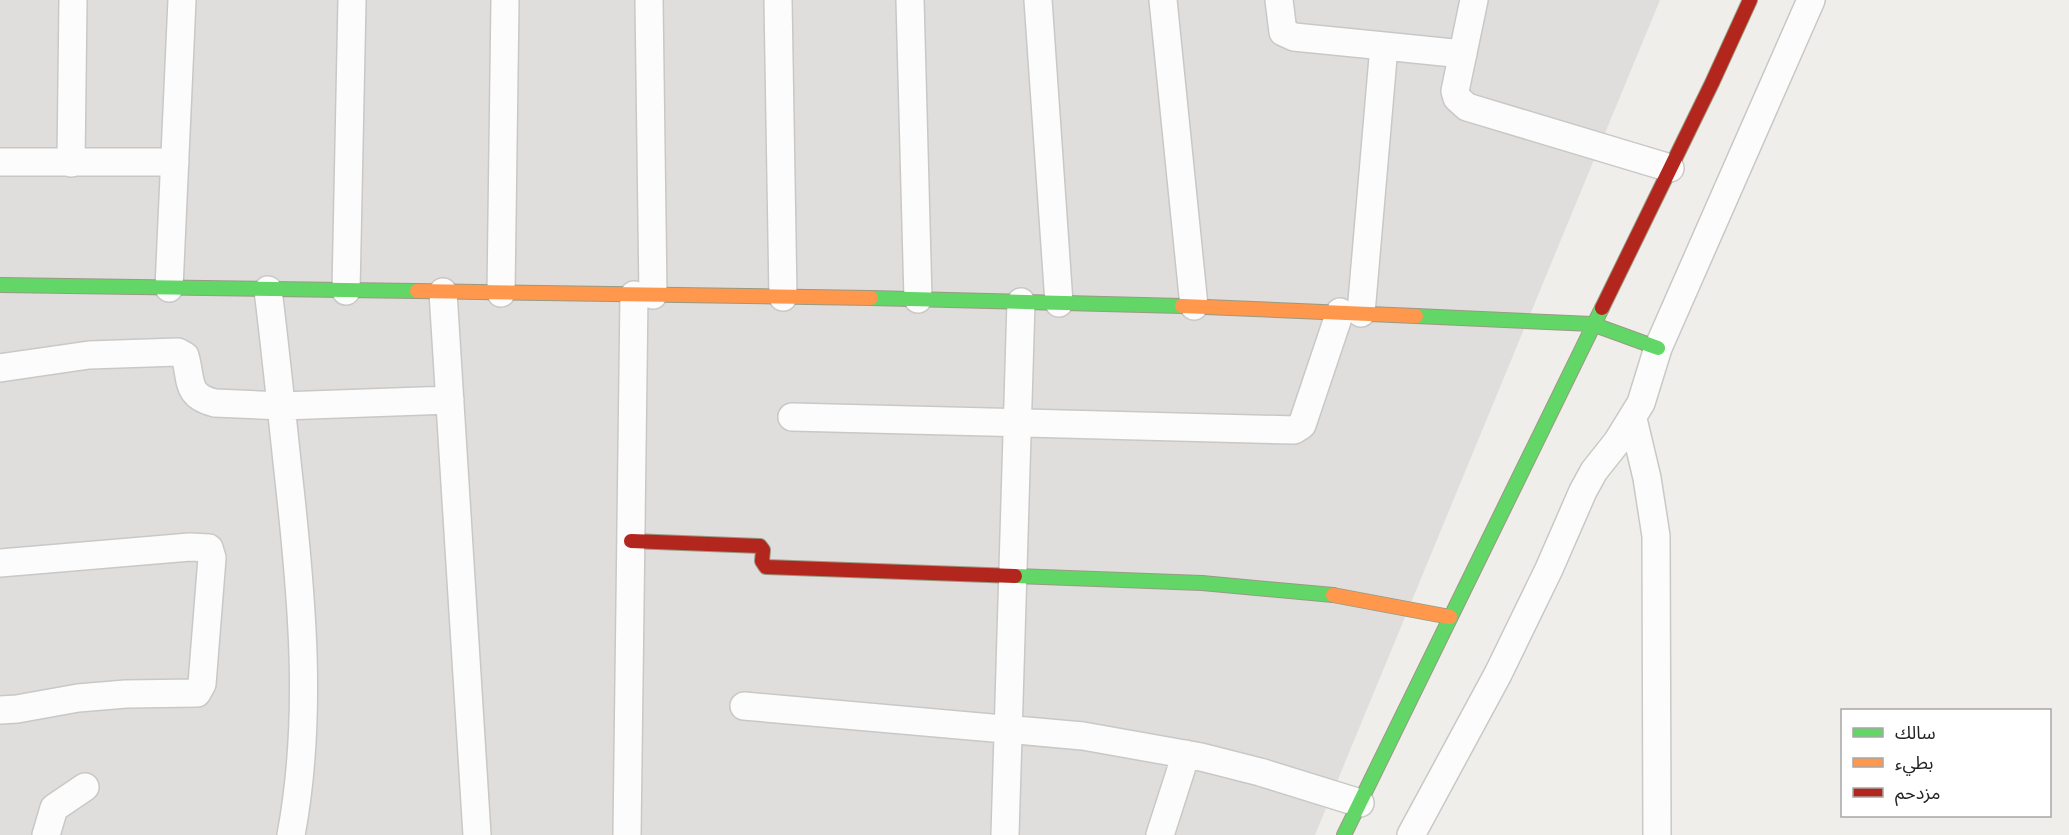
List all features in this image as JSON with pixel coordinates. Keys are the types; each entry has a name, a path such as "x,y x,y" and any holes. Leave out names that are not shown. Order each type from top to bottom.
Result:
{"street":[{"path":"71,163 73,0"},
{"path":"169,288 182,0"},
{"path":"346,291 352,0"},
{"path":"501,293 505,0"},
{"path":"627,835 631,541 644,295 649,0"},
{"path":"778,0 783,297"},
{"path":"910,0 918,299"},
{"path":"1038,0 1059,303"},
{"path":"1163,0 1194,306"},
{"path":"1279,0 1283,32 1294,38 1463,54"},
{"path":"1474,0 1455,91 1457,98 1467,107 1670,168"},
{"path":"1344,835 1750,0"},
{"path":"1411,835 1498,674 1549,569 1583,491 1594,471 1633,419 1648,386 1649,345 1811,0"},
{"path":"792,417 1293,430 1302,425 1351,312 1384,46"},
{"path":"0,162 175,162"},
{"path":"0,285 918,299 1194,306 1592,324 1649,345"},
{"path":"268,290 296,545 304,681 300,770 291,835"},
{"path":"443,292 477,835"},
{"path":"1005,835 1021,302"},
{"path":"0,368 89,355 178,352 185,356 194,393 204,400 227,405 282,406 450,400"},
{"path":"1633,419 1651,497 1656,536 1657,835"},
{"path":"631,541 760,546 763,550 762,561 766,567 1190,582 1309,592 1450,617"},
{"path":"0,563 206,546 212,558 202,684 197,693 126,694 78,698 0,710"},
{"path":"744,706 1083,736 1186,754 1260,772 1360,803"},
{"path":"1160,835 1186,754"},
{"path":"45,835 54,808 85,787"}],"shaded area":[{"path":"0,0 1660,0 1315,835 0,835"}],"traffic: fast":[{"path":"0,285 417,291"},
{"path":"871,298 1182,306"},
{"path":"1344,835 1602,308"},
{"path":"1416,316 1592,324 1658,348"},
{"path":"1015,576 1202,583 1333,595"}],"traffic: slow":[{"path":"417,291 871,298"},
{"path":"1182,306 1416,316"},
{"path":"1333,595 1450,617"}],"traffic: jam":[{"path":"1602,308 1750,0"},
{"path":"631,541 760,546 763,550 762,561 766,567 1015,576"}]}
